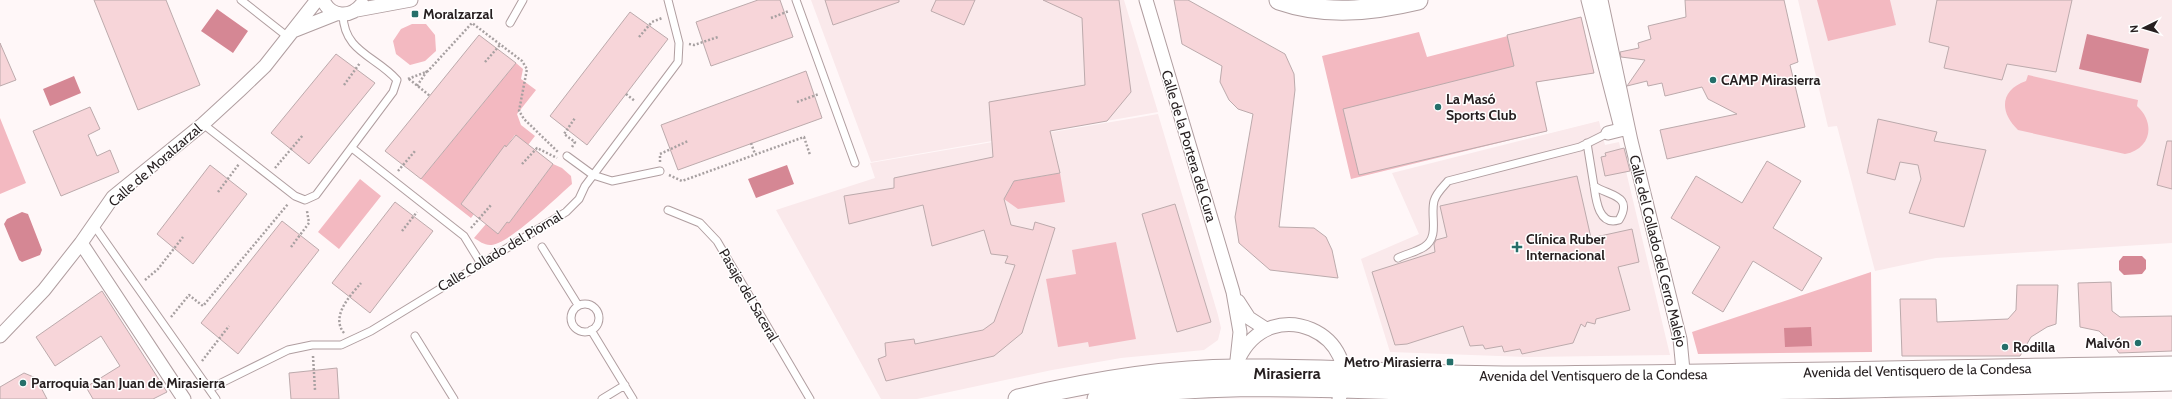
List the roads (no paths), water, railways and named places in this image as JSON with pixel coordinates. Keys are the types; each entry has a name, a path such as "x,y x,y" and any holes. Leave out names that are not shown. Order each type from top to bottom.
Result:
{"main road":[{"path":"1279,0 1328,10 1350,11 1365,11 1418,0"},
{"name":"Avenida del Ventisquero de la Condesa","path":"1874,386 2172,366"},
{"name":"Avenida del Ventisquero de la Condesa","path":"1018,399 1120,379 1184,371 1238,384"},
{"name":"Avenida del Ventisquero de la Condesa","path":"1097,399 1186,387 1238,384 1505,389 1874,386 2172,381"}],"street":[{"name":"Calle de Moralzarzal","path":"0,336 44,290 81,243 113,197 203,124 265,66 317,0"},
{"path":"323,0 327,8 340,14"},
{"path":"291,34 360,5 411,0"},
{"name":"Calle de la Portera del Cura","path":"1146,0 1233,292 1240,332 1238,384"},
{"name":"Calle del Collado del Cerro Malejo","path":"1588,0 1601,27 1625,129 1680,340 1683,388"},
{"name":"Calle del Collado del Cerro Malejo","path":"1601,0 1601,27"},
{"path":"1608,133 1625,129"},
{"path":"81,243 184,399"},
{"name":"Calle de la Portera del Cura","path":"1233,292 1249,318 1266,329"},
{"path":"1238,384 1239,358 1250,341 1266,329 1291,324 1304,325 1316,330 1326,338 1340,359 1341,386"}],"lane":[{"path":"241,0 291,34"},
{"path":"510,23 523,0"},
{"name":"Calle Collado del Piornal","path":"209,389 288,350 312,345 342,345 371,330 480,262 566,212 579,199 593,175 678,62 679,43 668,0"},
{"path":"796,0 855,163"},
{"path":"203,124 294,196 305,200 316,195 393,92 397,80 389,71 357,49 344,28 340,14"},
{"path":"1398,258 1423,248 1429,241 1434,224 1432,213 1434,200 1448,181 1580,147 1608,133"},
{"path":"1587,143 1594,186 1601,215 1606,220 1619,220 1624,208 1622,201 1618,196 1602,192 1594,186"},
{"path":"352,148 464,236 480,262"},
{"path":"567,156 593,175 612,181 660,171"},
{"name":"Pasaje del Saceral","path":"668,210 700,223 717,241 810,399"},
{"path":"93,224 216,399"},
{"path":"542,248 578,305"},
{"path":"578,305 591,305 597,311 598,320 591,330 577,330 571,322 572,312 578,305"},
{"path":"591,330 634,399"},
{"path":"415,336 454,399"},
{"path":"602,399 625,385"}],"place":[{"name":"Moralzarzal","path":"415,14"},
{"name":"CAMP Mirasierra","path":"1713,80"},
{"name":"La Masó Sports Club","path":"1438,107"},
{"name":"Clínica Ruber Internacional","path":"1517,247"},
{"name":"Malvón","path":"2138,343"},
{"name":"Rodilla","path":"2005,347"},
{"name":"Metro Mirasierra","path":"1450,362"},
{"name":"Parroquia San Juan de Mirasierra","path":"23,383"}],"district":[{"name":"Mirasierra","path":"1287,373"}]}
